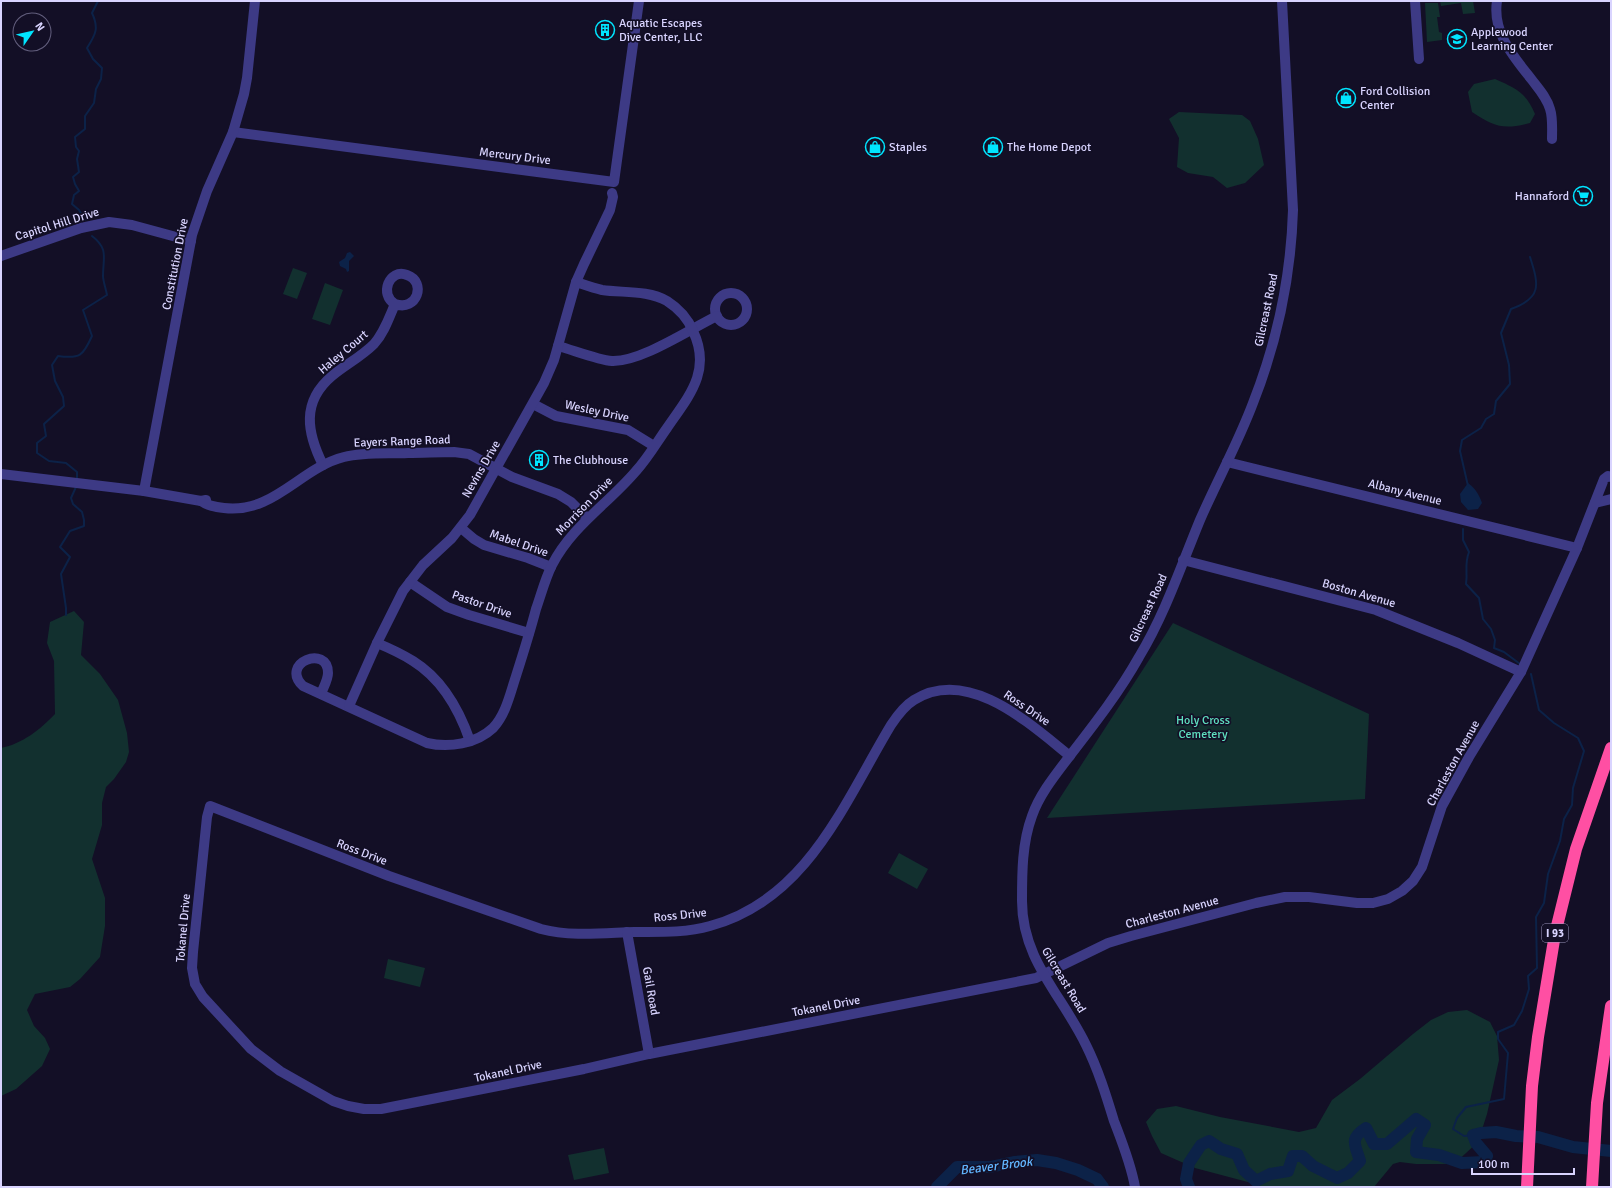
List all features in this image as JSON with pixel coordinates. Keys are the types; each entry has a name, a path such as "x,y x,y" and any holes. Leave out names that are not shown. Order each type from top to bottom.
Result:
{"highway":[{"name":"I 93","path":"1527,1187 1528,1148 1538,1036 1556,928 1576,849 1611,748"},
{"path":"1592,1187 1594,1135 1600,1079 1611,1006"}],"street":[{"name":"Constitution Drive","path":"144,491 191,241 207,191 232,132 241,105 247,78 255,1"},
{"path":"614,182 639,1"},
{"name":"Gilcreast Road","path":"1135,1187 1125,1149 1096,1067 1075,1025 1033,956 1024,928 1022,903 1025,848 1032,816 1038,801 1097,720 1139,658 1167,601 1246,421 1268,361 1284,291 1292,244 1293,210 1282,1"},
{"path":"1415,1 1419,59"},
{"path":"1497,1 1497,16 1502,37 1515,59 1541,90 1550,109 1552,139"},
{"name":"Mercury Drive","path":"232,132 614,182"},
{"name":"Nevins Drive","path":"349,706 398,599 423,565 461,528 533,404 550,371 576,282 602,225 606,222 613,197 612,193 614,182"},
{"name":"Capitol Hill Drive","path":"1,256 81,228 109,222 132,225 191,241"},
{"name":"Morrison Drive","path":"321,694 427,743 445,746 470,741 486,734 493,728 504,711 551,567 568,539 587,518 636,471 690,396 698,380 700,349 692,328 680,311 666,300 647,294 600,290 576,282"},
{"name":"Haley Court","path":"323,465 315,449 310,428 310,419 314,401 326,381 359,357 376,341 384,330 395,304"},
{"path":"558,346 610,361 630,359 654,349 717,316"},
{"name":"Wesley Drive","path":"533,404 556,416 628,430 654,446"},
{"name":"Eayers Range Road","path":"144,491 201,501 208,506 240,509 258,505 270,500 323,465 342,458 356,455 454,452 469,454 524,482 565,497 587,518"},
{"name":"Albany Avenue","path":"1227,462 1577,548"},
{"path":"1,474 144,491"},
{"name":"Charleston Avenue","path":"1044,976 1108,943 1256,903 1286,897 1309,897 1356,903 1372,903 1388,899 1402,891 1414,880 1422,867 1437,821 1450,792 1521,672 1577,548 1604,479 1608,476 1611,477"},
{"path":"1595,503 1611,499"},
{"name":"Mabel Drive","path":"461,528 484,545 528,558 551,567"},
{"name":"Boston Avenue","path":"1184,560 1376,610 1458,643 1521,672"},
{"name":"Pastor Drive","path":"410,582 447,607 529,633"},
{"path":"377,642 414,661 429,673 445,691 463,720 470,741"},
{"name":"Ross Drive","path":"210,806 389,876 466,902 532,927 557,932 674,931 709,927 724,922 753,908 780,889 813,854 831,828 885,734 901,711 914,700 945,690 960,691 991,700 1018,716 1070,756"},
{"name":"Tokanel Drive","path":"210,806 207,818 193,952 192,968 195,984 213,1010 270,1065 291,1078 333,1100 348,1106 364,1109 381,1109 553,1075 649,1054 1020,982 1044,976"},
{"name":"Gail Road","path":"627,932 649,1054"}],"green space":[{"path":"1440,1 1473,1 1475,13 1463,14 1461,3 1441,6"},
{"path":"1425,3 1438,3 1440,17 1437,17 1439,32 1442,33 1442,40 1427,42"},
{"path":"1495,79 1514,88 1528,101 1535,114 1530,123 1506,127 1500,126 1487,121 1472,112 1468,92 1474,84"},
{"path":"1179,112 1242,115 1250,121 1258,139 1264,165 1245,183 1227,188 1213,177 1188,173 1177,167 1179,138 1169,119"},
{"path":"293,268 307,273 297,299 283,294"},
{"path":"325,283 343,290 330,325 312,319"},
{"path":"74,611 84,622 81,655 100,674 118,700 127,733 129,752 126,762 114,779 106,787 102,803 102,825 92,859 105,898 105,926 100,957 80,979 70,987 35,994 27,1010 34,1026 45,1038 50,1049 42,1066 16,1089 1,1096 1,748 16,743 31,735 55,714 54,661 47,643 50,622"},
{"name":"Holy Cross Cemetery","path":"1173,623 1369,714 1365,799 1047,818"},
{"path":"899,853 928,869 917,889 888,873"},
{"path":"388,959 425,968 420,987 384,978"},
{"path":"1467,1010 1490,1022 1497,1036 1499,1060 1487,1114 1478,1142 1454,1164 1416,1164 1400,1162 1393,1164 1374,1187 1261,1187 1259,1185 1195,1168 1161,1153 1146,1122 1157,1109 1176,1106 1220,1117 1299,1132 1316,1128 1332,1100 1360,1079 1413,1034 1431,1020 1448,1012"},
{"path":"604,1148 609,1173 574,1180 568,1155"}],"water":[{"path":"350,252 354,256 349,261 349,271 347,272 346,269 340,266 339,262 345,258 347,253"},
{"path":"1468,483 1480,497 1482,503 1478,509 1468,510 1461,502 1460,494"}],"waterway":[{"path":"85,220 79,210 72,204 74,195 79,191 73,177 79,172 77,159 79,151 76,147 75,137 85,129 85,116 94,103 96,89 101,79 102,68 93,59 87,48 96,31 92,13 98,1"},
{"path":"77,480 77,472 66,463 49,461 37,453 37,443 46,436 44,424 64,406 63,397 55,381 52,365 58,356 71,357 80,355 83,352 92,336 83,310 107,295 103,278 103,250 101,245 92,236"},
{"path":"1468,486 1460,451 1462,440 1481,428 1486,419 1494,414 1496,401 1510,384 1509,365 1501,333 1511,309 1528,300 1536,289 1535,275 1530,257"},
{"path":"66,615 61,574 70,557 60,547 70,531 84,526 82,512 73,504 71,498 76,487"},
{"path":"1463,529 1463,540 1469,552 1466,584 1479,598 1483,619 1491,629 1495,640 1494,648 1504,652 1520,664"},
{"path":"1473,1135 1464,1136 1453,1129 1457,1118 1466,1107 1504,1099 1508,1053 1498,1039 1498,1032 1514,1025 1522,1011 1529,989 1528,976 1537,968 1536,917 1544,903 1548,874 1560,841 1564,819 1572,805 1573,788 1584,751 1578,738 1554,723 1539,710 1531,674"},
{"name":"Beaver Brook","path":"1189,1187 1186,1179 1189,1163 1201,1145 1209,1141 1221,1149 1237,1154 1244,1170 1256,1181 1270,1174 1288,1171 1293,1156 1302,1156 1313,1166 1337,1178 1348,1173 1360,1161 1355,1146 1355,1139 1357,1135 1366,1128 1374,1144 1387,1144 1416,1119 1425,1125 1417,1139 1416,1152 1439,1155 1462,1163 1484,1162 1487,1156 1476,1143 1473,1135 1481,1133 1496,1132 1516,1136 1538,1137 1573,1147 1611,1151"},
{"name":"Beaver Brook","path":"937,1187 957,1167 990,1167 1014,1162 1037,1160 1056,1163 1078,1170 1097,1179 1103,1187"}],"place":[{"name":"Aquatic Escapes Dive Center, LLC","path":"605,30"},
{"name":"Applewood Learning Center","path":"1457,39"},
{"name":"Ford Collision Center","path":"1346,98"},
{"name":"Staples","path":"875,147"},
{"name":"The Home Depot","path":"993,147"},
{"name":"Hannaford","path":"1583,196"},
{"name":"The Clubhouse","path":"539,460"}]}
